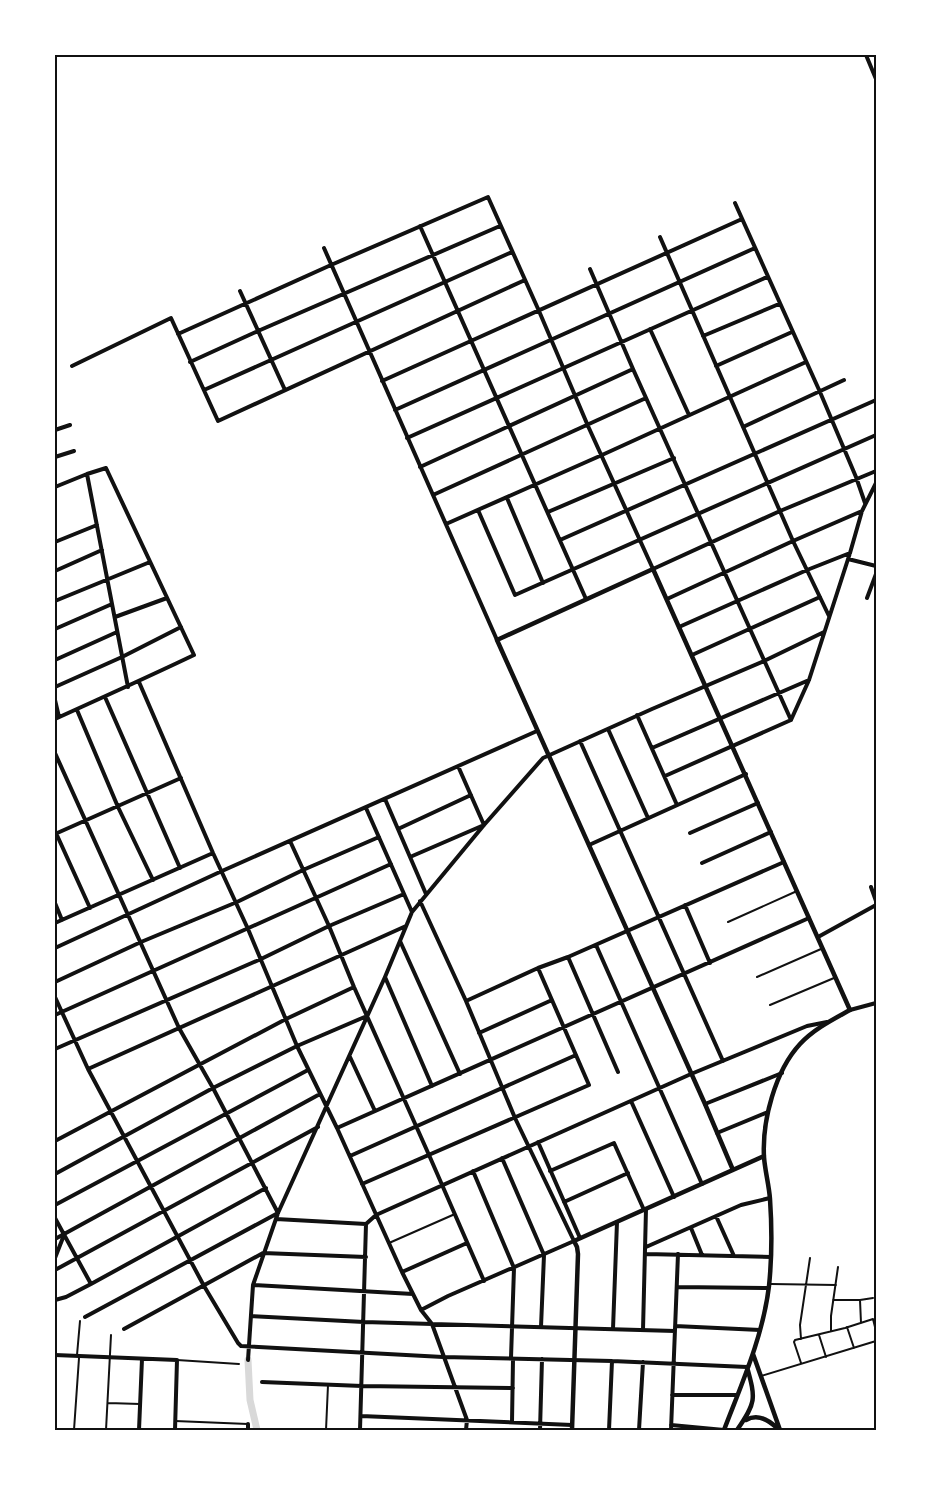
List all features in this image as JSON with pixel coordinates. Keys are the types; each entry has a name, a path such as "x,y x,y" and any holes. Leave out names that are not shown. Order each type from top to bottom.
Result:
{"street":[{"path":"866,55 876,79"},
{"path":"178,334 331,264 488,197 588,426 733,745 850,1010"},
{"path":"735,203 820,392 857,479 865,503"},
{"path":"382,381 742,219"},
{"path":"420,226 586,599"},
{"path":"190,362 500,226"},
{"path":"660,237 793,541 829,616"},
{"path":"324,248 394,410 733,1170"},
{"path":"394,410 755,248"},
{"path":"204,390 512,252"},
{"path":"590,269 633,370 792,720"},
{"path":"407,438 767,277"},
{"path":"72,366 171,318 218,421 525,280"},
{"path":"240,291 285,390"},
{"path":"703,336 779,304"},
{"path":"650,329 689,415"},
{"path":"716,366 792,332"},
{"path":"446,524 806,362"},
{"path":"420,467 633,370"},
{"path":"743,427 844,380"},
{"path":"433,495 646,398"},
{"path":"560,540 876,400"},
{"path":"55,430 70,425"},
{"path":"478,510 515,596 876,435"},
{"path":"55,457 74,451"},
{"path":"548,512 674,458"},
{"path":"55,487 106,468 194,655 139,682 57,718 55,700"},
{"path":"497,640 780,511 876,471"},
{"path":"87,474 128,687"},
{"path":"664,776 792,720 809,680 862,511 876,484"},
{"path":"507,498 543,583"},
{"path":"667,599 862,511"},
{"path":"55,542 97,525"},
{"path":"55,571 102,550"},
{"path":"679,627 850,553"},
{"path":"848,559 876,566"},
{"path":"55,601 150,562"},
{"path":"867,598 876,574"},
{"path":"692,655 820,597"},
{"path":"115,617 167,598"},
{"path":"55,629 112,604"},
{"path":"55,687 122,657 181,627"},
{"path":"55,660 118,632"},
{"path":"248,1360 253,1285 278,1213 350,1056 412,912 426,894 543,758 637,715 764,661 824,632"},
{"path":"652,748 809,680"},
{"path":"139,682 213,853 237,902 297,1046 337,1128 402,1272 421,1310 432,1324 466,1420 466,1430"},
{"path":"106,697 146,794 180,868"},
{"path":"77,710 152,880"},
{"path":"637,715 678,805"},
{"path":"608,729 648,818"},
{"path":"55,948 222,871 537,731"},
{"path":"580,741 723,1061"},
{"path":"55,754 179,1028 213,1088 278,1213"},
{"path":"458,766 484,825"},
{"path":"589,845 746,774"},
{"path":"90,908 55,833 181,778"},
{"path":"398,829 471,795"},
{"path":"385,799 426,894"},
{"path":"690,833 758,803"},
{"path":"366,808 412,912"},
{"path":"410,857 484,825"},
{"path":"702,863 771,832"},
{"path":"55,982 140,942 237,902 303,870 379,837"},
{"path":"290,841 484,1281"},
{"path":"55,923 213,853"},
{"path":"466,1001 784,862"},
{"path":"55,1015 391,864"},
{"path":"870,888 876,901"},
{"path":"55,1049 404,894"},
{"path":"361,1416 540,1423 572,1428 578,1247 515,1118 466,1001 420,902"},
{"path":"55,903 62,920"},
{"path":"818,937 876,905"},
{"path":"686,906 710,962"},
{"path":"337,1128 809,918"},
{"path":"88,1069 406,926"},
{"path":"400,941 460,1074"},
{"path":"596,945 702,1184"},
{"path":"568,957 618,1072"},
{"path":"362,1184 590,1085 538,968"},
{"path":"385,977 432,1086"},
{"path":"55,1141 286,1019 354,987"},
{"path":"55,997 88,1069 204,1286 238,1344 241,1346 443,1357 643,1362 747,1367"},
{"path":"479,1033 552,1000"},
{"path":"678,1254 671,1428 724,1430 753,1354 769,1286 772,1231 770,1198 764,1156 768,1112 774,1091 790,1057 813,1033 829,1021 850,1010 876,1003"},
{"path":"55,1174 213,1088 297,1046 367,1016"},
{"path":"276,1219 366,1224 376,1215 442,1184 691,1074 807,1026 829,1021"},
{"path":"350,1156 576,1055"},
{"path":"350,1056 375,1111"},
{"path":"55,1205 308,1070"},
{"path":"705,1104 782,1073"},
{"path":"55,1239 320,1094"},
{"path":"631,1101 674,1197"},
{"path":"717,1133 768,1112"},
{"path":"55,1270 318,1127"},
{"path":"538,1142 580,1238"},
{"path":"550,1171 614,1143 645,1209 646,1254 643,1330"},
{"path":"421,1310 764,1156"},
{"path":"502,1158 544,1255 542,1327"},
{"path":"473,1170 514,1268 512,1422"},
{"path":"564,1202 628,1173"},
{"path":"55,1300 66,1297 91,1284 266,1188"},
{"path":"646,1247 741,1205 770,1198"},
{"path":"85,1317 278,1213"},
{"path":"716,1216 734,1256"},
{"path":"55,1218 91,1284"},
{"path":"613,1329 617,1222"},
{"path":"360,1430 366,1224"},
{"path":"691,1228 702,1255"},
{"path":"55,1258 64,1234"},
{"path":"402,1272 467,1243"},
{"path":"124,1329 263,1253 366,1257"},
{"path":"646,1254 771,1257"},
{"path":"253,1285 413,1294"},
{"path":"676,1286 769,1286"},
{"path":"251,1316 364,1322 675,1332"},
{"path":"675,1326 760,1330"},
{"path":"753,1354 780,1430"},
{"path":"55,1355 177,1360 175,1430"},
{"path":"139,1430 142,1359"},
{"path":"540,1430 542,1359"},
{"path":"608,1430 612,1361"},
{"path":"639,1430 643,1362"},
{"path":"737,1430 749,1412 753,1399 747,1367"},
{"path":"262,1382 362,1386 512,1388"},
{"path":"672,1395 737,1396"},
{"path":"742,1423 749,1418 760,1417 771,1421 780,1430"},
{"path":"248,1424 248,1430"}],"lane":[{"path":"728,922 797,891"},
{"path":"758,977 823,948"},
{"path":"770,1006 836,978"},
{"path":"389,1243 455,1214"},
{"path":"801,1339 800,1325 810,1258"},
{"path":"831,1331 838,1267"},
{"path":"769,1286 836,1285"},
{"path":"833,1300 873,1298"},
{"path":"860,1300 861,1323"},
{"path":"801,1363 795,1340 847,1328 873,1319 876,1331"},
{"path":"74,1430 80,1321"},
{"path":"847,1328 854,1348"},
{"path":"819,1334 826,1357"},
{"path":"106,1430 111,1335"},
{"path":"761,1376 876,1341"},
{"path":"177,1360 239,1364"},
{"path":"326,1430 328,1384"},
{"path":"108,1403 140,1404"},
{"path":"175,1421 248,1424"}],"waterway":[{"path":"248,1360 250,1400 257,1430"}]}
